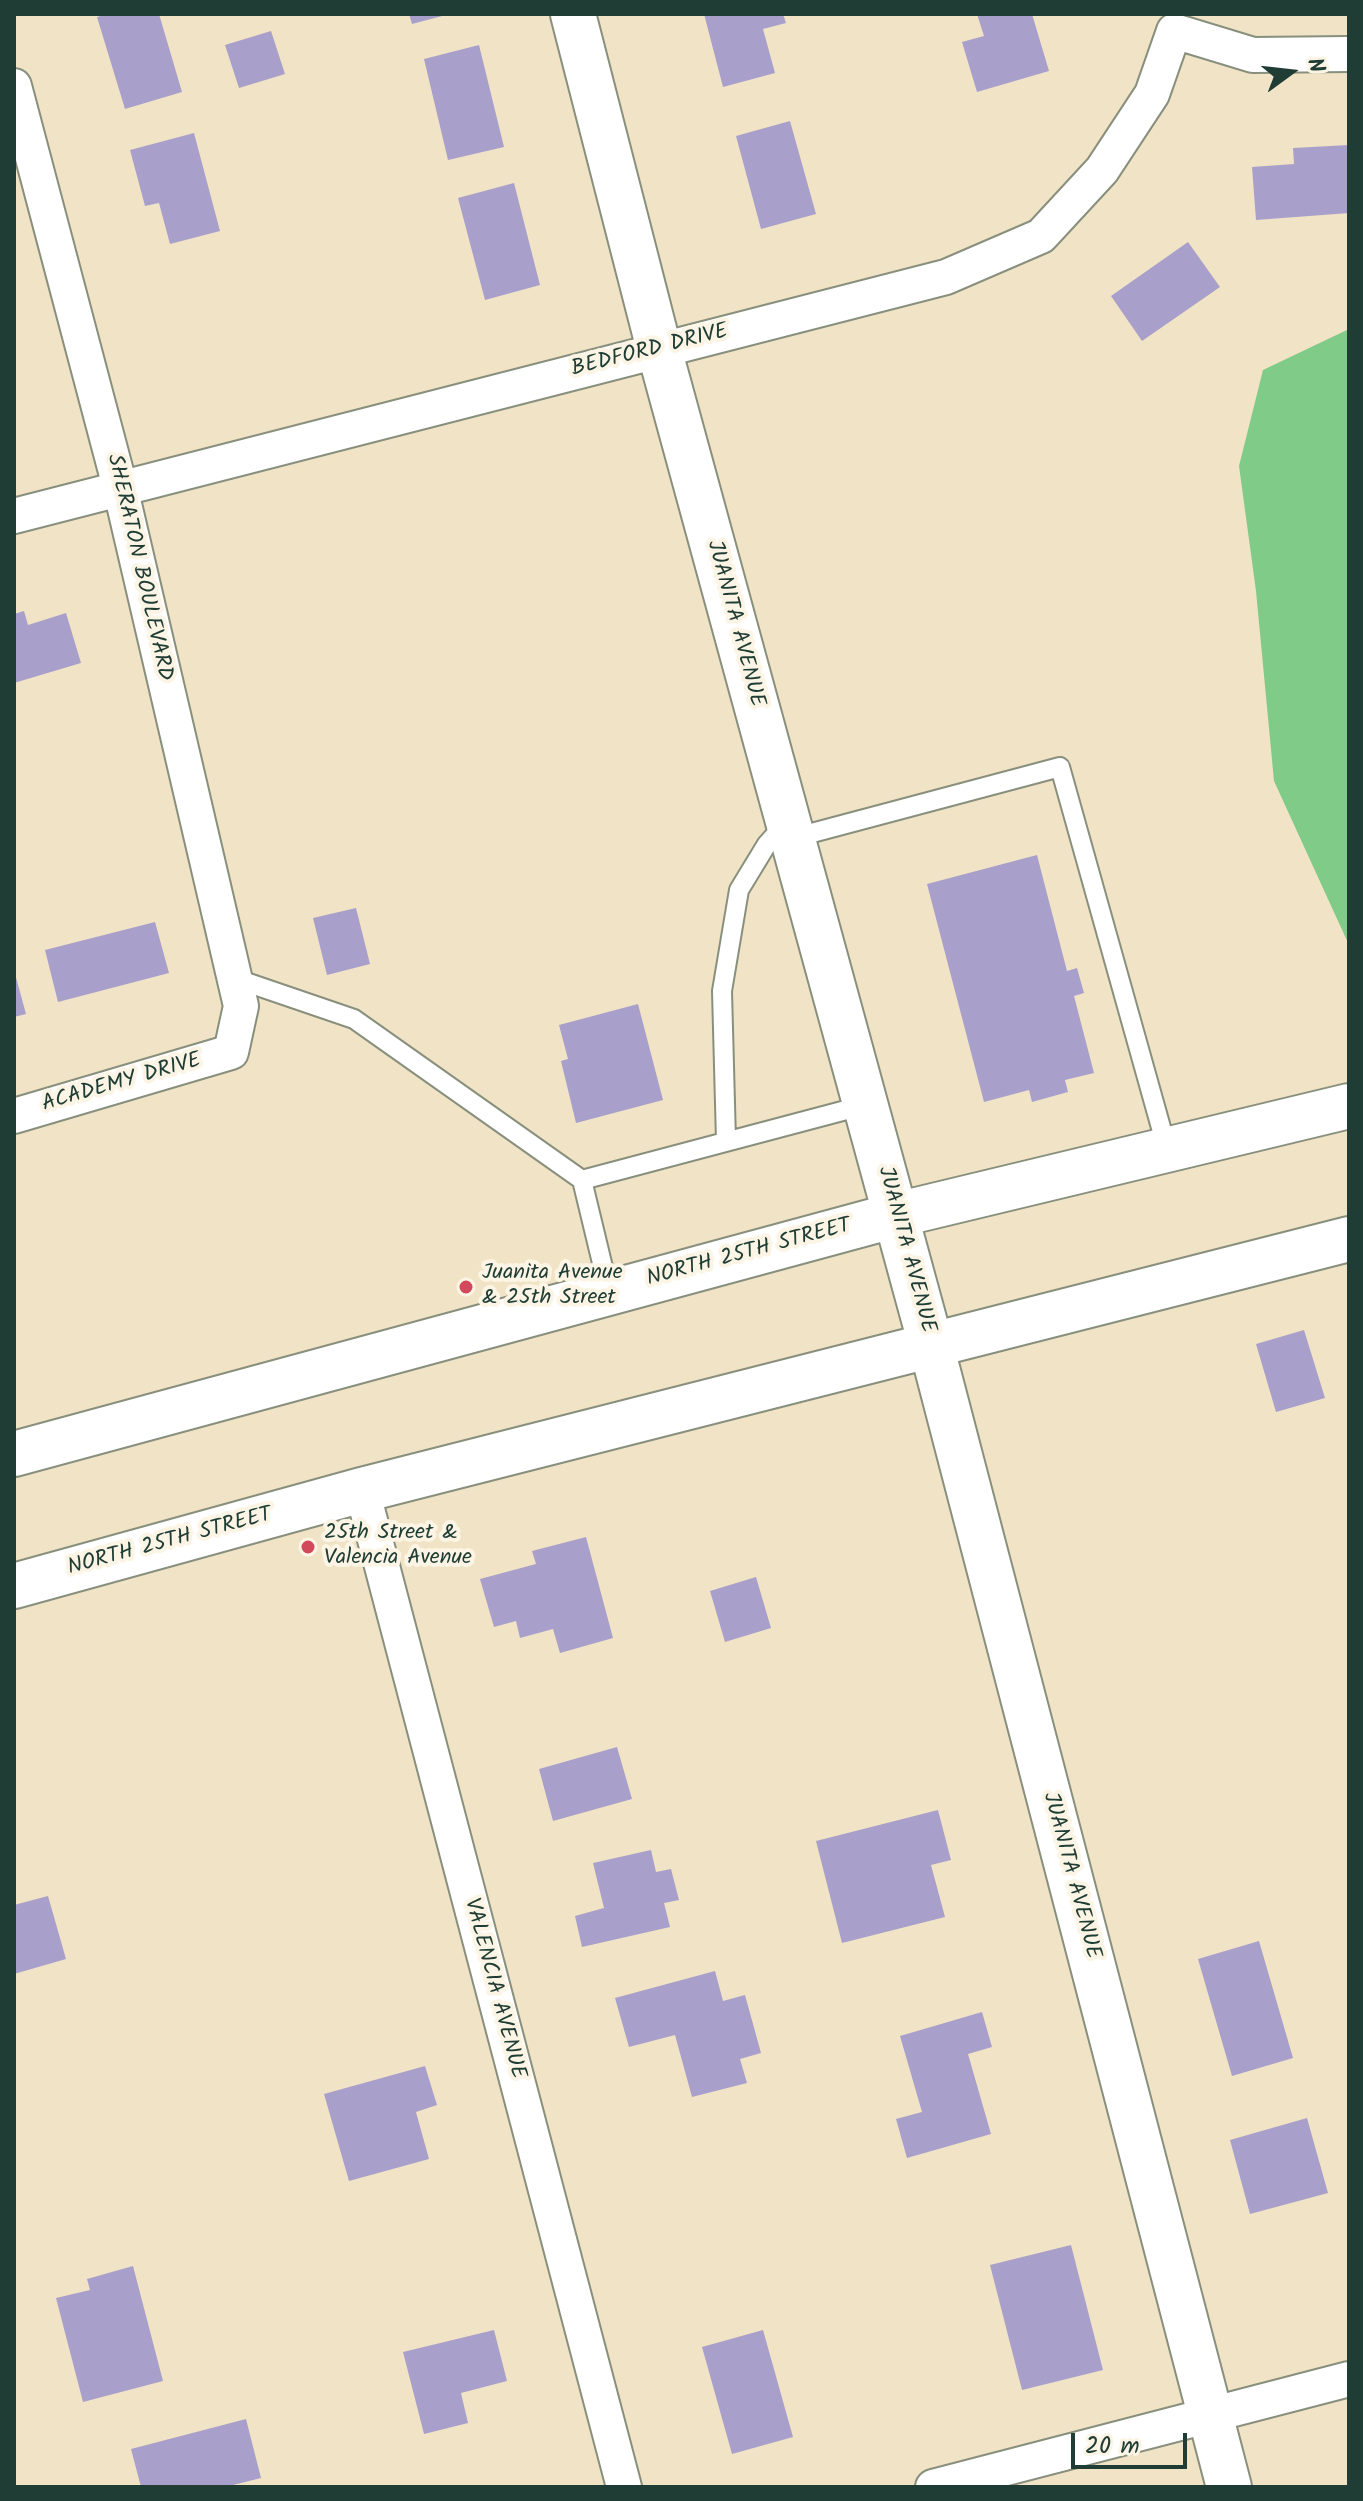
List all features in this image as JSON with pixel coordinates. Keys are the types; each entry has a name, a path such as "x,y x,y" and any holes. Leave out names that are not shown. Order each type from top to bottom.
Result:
{"main road":[{"name":"JUANITA AVENUE","path":"573,14 659,349 931,1345 1229,2487"},
{"name":"NORTH 25TH STREET","path":"14,1454 896,1215 1349,1106"},
{"name":"NORTH 25TH STREET","path":"14,1586 362,1490 1349,1239"}],"street":[{"name":"BEDFORD DRIVE","path":"14,516 946,277 1041,236 1102,170 1152,94 1167,23"},
{"path":"1167,23 1253,55 1349,54"},
{"name":"SHERATON BOULEVARD","path":"14,86 120,487 241,1006 231,1052"},
{"name":"ACADEMY DRIVE","path":"14,1116 231,1052"},
{"name":"VALENCIA AVENUE","path":"362,1490 624,2487"},
{"path":"933,2487 1349,2379"}],"lane":[{"path":"726,1141 722,991 739,890 767,844 790,830 1060,767 1167,1150"},
{"path":"234,978 354,1019 582,1180 609,1292"},
{"path":"582,1180 865,1104"}],"green space":[{"path":"1349,329 1349,945 1274,781 1256,591 1239,466 1263,370"}],"building":[{"path":"108,14 159,14 182,92 125,109 97,17"},
{"path":"409,14 446,14 446,15 412,24"},
{"path":"704,14 783,14 786,23 763,29 775,73 723,87"},
{"path":"977,14 1032,14 1049,71 977,92 962,42 984,36"},
{"path":"271,31 285,74 239,88 225,45"},
{"path":"479,45 504,147 448,160 424,59"},
{"path":"790,121 816,214 761,229 736,136"},
{"path":"194,133 220,231 170,244 159,203 145,206 130,150"},
{"path":"1349,145 1349,213 1256,220 1252,167 1294,164 1293,148"},
{"path":"514,183 540,285 485,300 458,198"},
{"path":"1188,242 1220,287 1142,341 1111,296"},
{"path":"24,611 28,625 66,613 81,663 14,683 14,614"},
{"path":"1037,855 1067,971 1077,968 1084,993 1074,996 1094,1073 1065,1080 1068,1092 1032,1102 1029,1090 984,1102 927,884"},
{"path":"356,908 370,964 327,975 313,918"},
{"path":"155,922 169,973 58,1002 45,950"},
{"path":"14,970 26,1014 14,1017"},
{"path":"638,1004 663,1100 576,1123 561,1061 568,1059 559,1025"},
{"path":"1304,1330 1325,1398 1276,1412 1256,1344"},
{"path":"586,1537 613,1638 560,1653 553,1629 520,1638 516,1621 494,1627 480,1579 536,1564 532,1551"},
{"path":"756,1577 771,1628 725,1642 710,1591"},
{"path":"617,1747 632,1799 553,1821 539,1769"},
{"path":"938,1810 951,1860 931,1865 945,1917 842,1943 816,1841"},
{"path":"651,1850 656,1872 671,1869 679,1900 664,1903 670,1927 582,1947 575,1916 604,1908 593,1863"},
{"path":"48,1896 66,1959 14,1974 14,1905"},
{"path":"1259,1941 1293,2058 1232,2076 1198,1959"},
{"path":"715,1971 723,2001 745,1995 761,2053 740,2059 747,2083 692,2097 675,2035 629,2047 615,1998"},
{"path":"982,2012 992,2047 968,2054 991,2134 907,2158 896,2119 922,2112 900,2036"},
{"path":"425,2066 437,2105 416,2112 429,2159 349,2181 324,2094"},
{"path":"1307,2118 1328,2193 1250,2214 1230,2140"},
{"path":"1071,2245 1103,2370 1022,2390 990,2265"},
{"path":"133,2266 163,2381 83,2402 56,2298 90,2290 87,2279"},
{"path":"494,2330 507,2381 461,2393 468,2423 424,2434 403,2352"},
{"path":"763,2330 793,2437 732,2454 702,2347"},
{"path":"246,2419 261,2478 225,2487 141,2487 131,2449"}],"place":[{"name":"Juanita Avenue & 25th Street","path":"466,1287"},
{"name":"25th Street & Valencia Avenue","path":"308,1547"}]}
